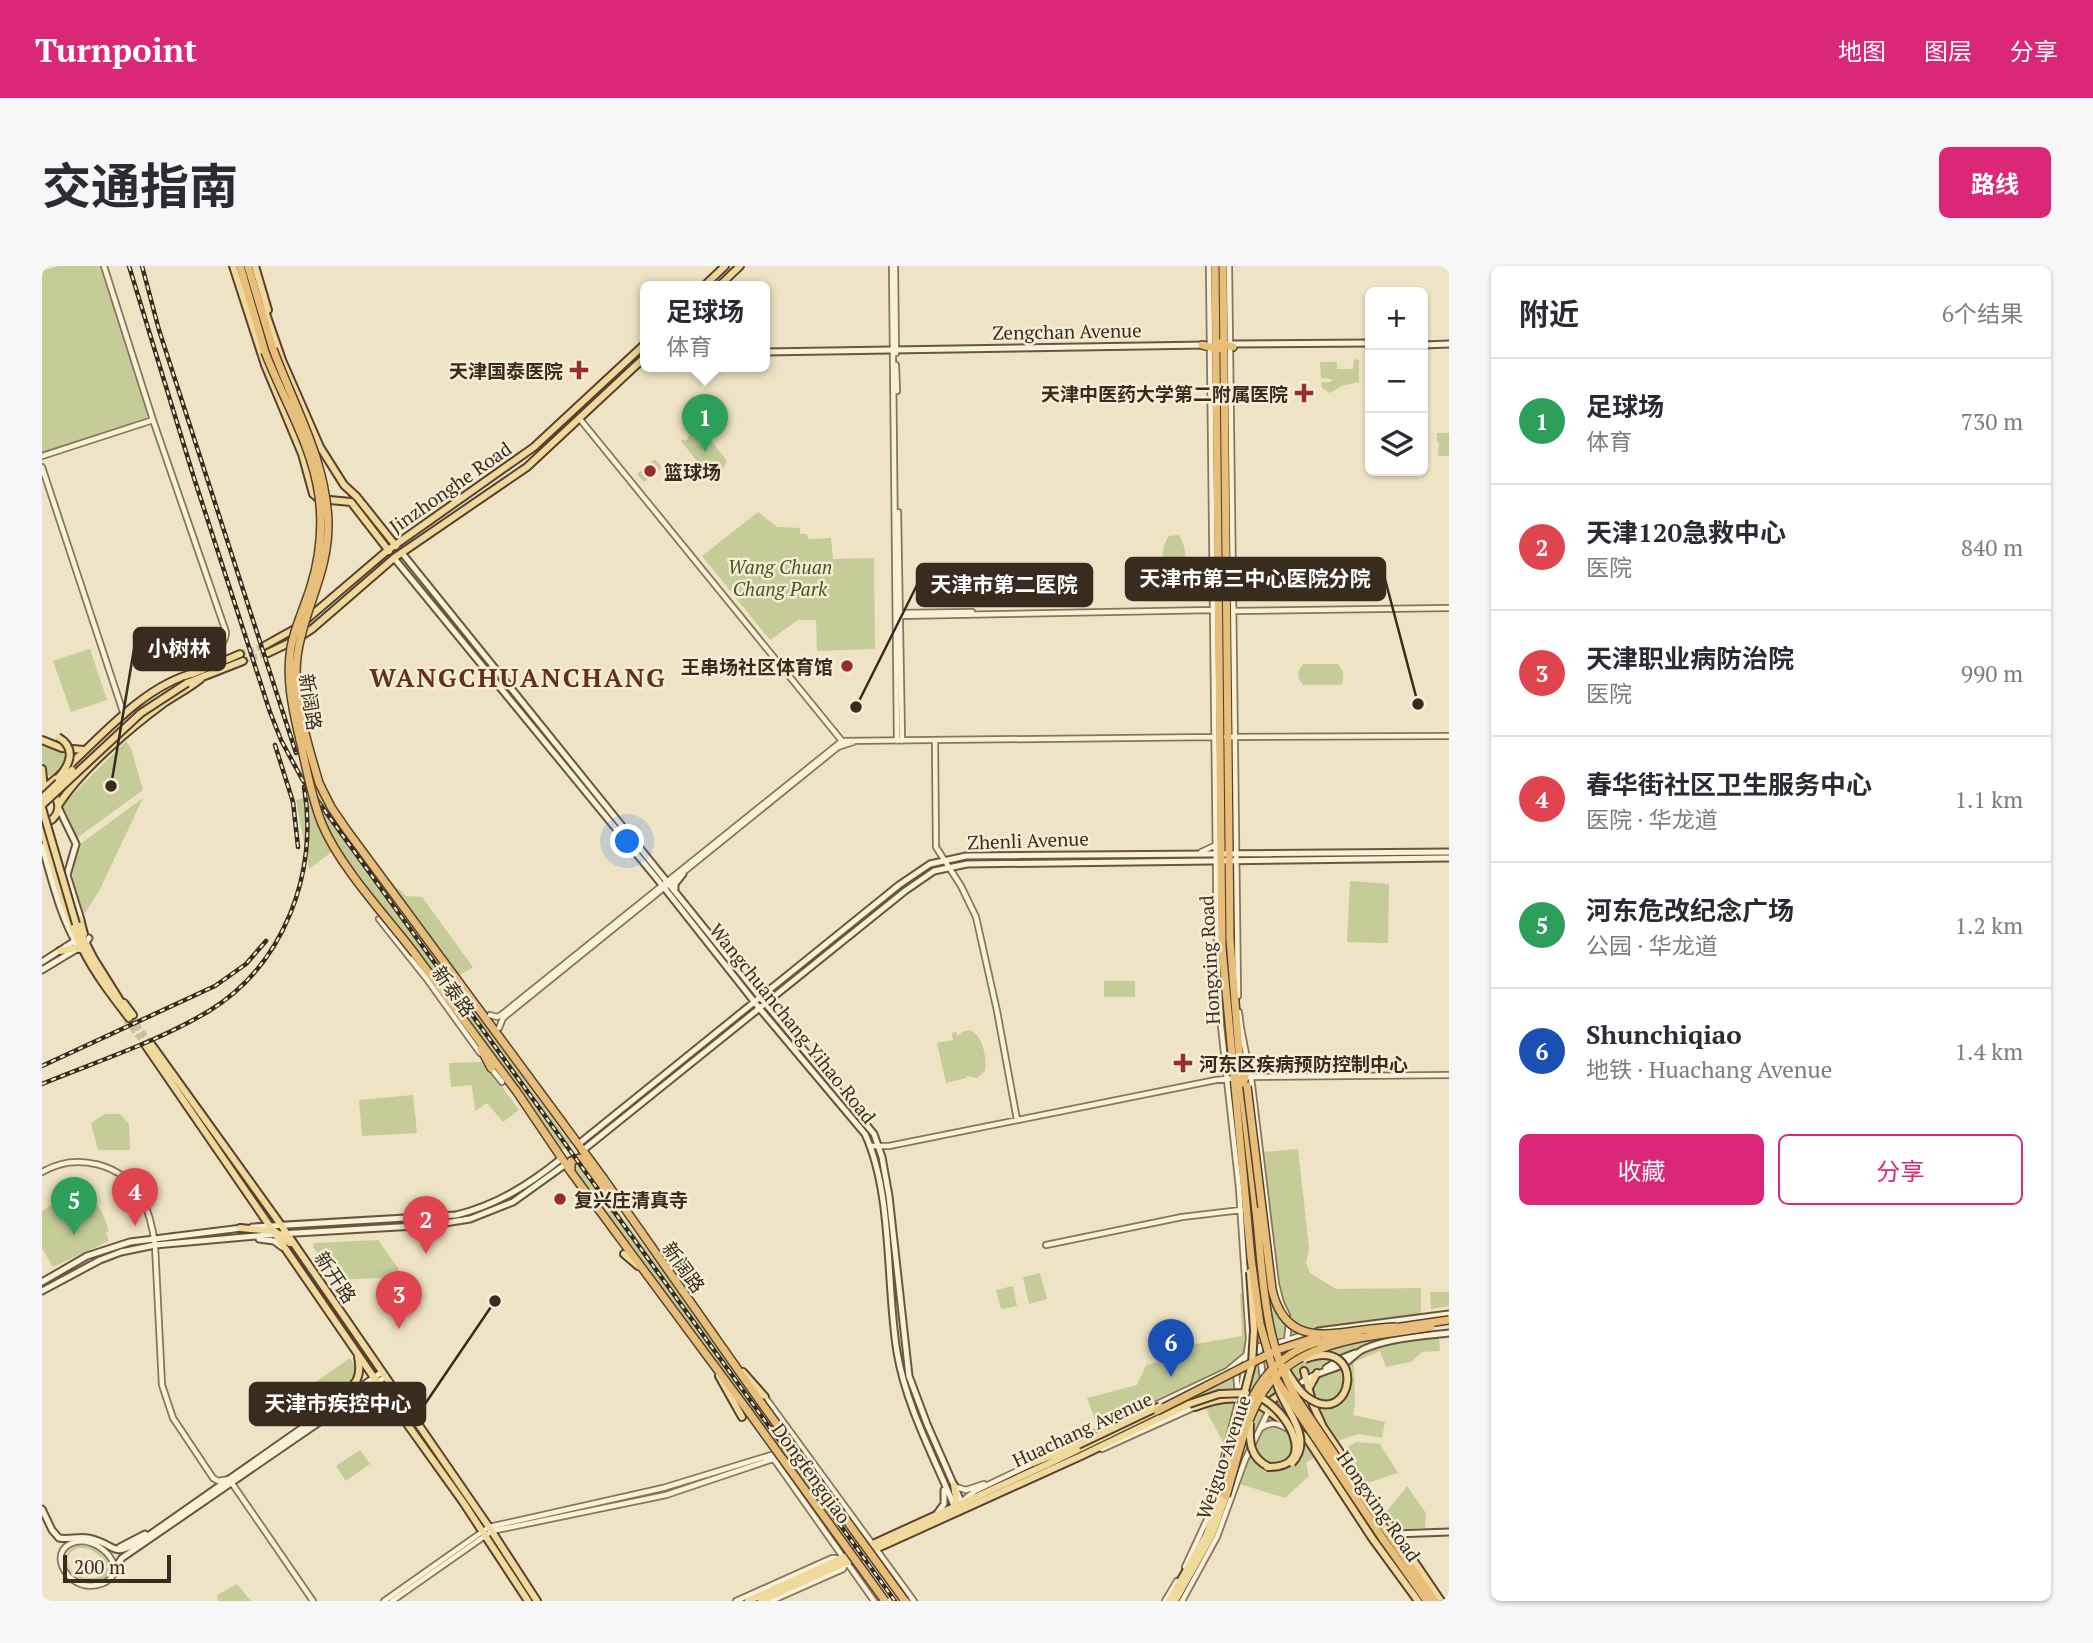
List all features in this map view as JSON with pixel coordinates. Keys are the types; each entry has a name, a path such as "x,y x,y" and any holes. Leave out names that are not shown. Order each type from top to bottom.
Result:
{"highway":[{"path":"1215,266 1220,347"},
{"path":"1219,333 1223,266"},
{"path":"247,267 269,351"},
{"name":"Hongxing Road","path":"1220,347 1224,738 1222,995 1232,1064 1239,1077"},
{"name":"新阔路","path":"269,351 317,458 326,502 328,524 323,567 304,626 297,655 296,674 299,700 318,783 331,807 383,881 581,1146 734,1364 762,1399"},
{"name":"新阔路","path":"269,351 309,456 318,495 318,555 295,633 289,669 292,704 316,806 328,836 342,859 451,1001"},
{"name":"Hongxing Road","path":"1224,738 1221,834 1235,1011 1245,1183 1244,1209 1260,1324 1276,1379 1385,1537 1398,1550 1435,1601"},
{"path":"451,1001 491,1068"},
{"path":"451,1001 571,1172 646,1273"},
{"path":"1248,1059 1239,1077 1244,1087 1275,1301 1286,1320 1299,1331 1315,1335 1331,1333"},
{"name":"Hongxing Road","path":"1244,1087 1269,1325 1279,1359 1297,1399 1385,1537 1386,1550 1398,1550"},
{"path":"571,1172 571,1161 580,1158 622,1207"},
{"name":"Dongfengqiao","path":"646,1273 745,1414 885,1601"},
{"name":"Weiguo Avenue","path":"1331,1333 1448,1323"},
{"name":"Weiguo Avenue","path":"1224,1495 1251,1417 1265,1389 1287,1367 1311,1351 1324,1347 1448,1323"},
{"name":"Weiguo Avenue","path":"1224,1495 1247,1405 1269,1372 1286,1358 1314,1343 1396,1327"},
{"name":"Huachang Avenue","path":"1157,1411 1277,1350 1331,1333"},
{"name":"Dongfengqiao","path":"762,1399 905,1601"},
{"name":"Hongxing Road","path":"1398,1550 1427,1601"}],"main road":[{"path":"233,266 265,365 302,454 313,495 319,499 351,502 394,558 666,885"},
{"path":"709,281 725,266"},
{"path":"724,281 740,266"},
{"path":"247,267 250,320"},
{"path":"247,267 270,322 282,360 320,447 344,485 395,544 666,885"},
{"path":"1428,344 1449,343"},
{"name":"Zengchan Avenue","path":"770,353 1365,344"},
{"name":"Jinzhonghe Road","path":"264,646 293,631 395,544 534,447 640,350"},
{"name":"Jinzhonghe Road","path":"268,653 312,629 394,558 527,467 640,362"},
{"path":"376,559 383,560 383,567"},
{"path":"42,824 51,821 89,769 136,725 204,676 242,657 172,681 124,715 43,793"},
{"path":"130,1017 79,943 42,807 141,713 194,673"},
{"path":"43,793 132,716 186,681 204,676"},
{"path":"42,740 51,737 61,739 70,751 69,764 43,793"},
{"path":"42,740 73,750 86,750"},
{"path":"42,769 43,793"},
{"path":"43,793 52,792 76,844 67,875 79,943"},
{"path":"42,830 74,922 62,954"},
{"path":"42,846 74,922"},
{"name":"Zhenli Avenue","path":"581,1146 753,1002 930,864 966,856 1201,852 1224,857 1449,858"},
{"name":"Zhenli Avenue","path":"581,1146 760,1010 933,871 980,863 1449,852"},
{"path":"679,898 674,886 681,872"},
{"name":"Wangchuanchang Yihao Road","path":"666,885 871,1130 879,1146 889,1196 907,1368 917,1400 954,1485"},
{"name":"Wangchuanchang Yihao Road","path":"666,885 753,1002 751,1003 760,1010 867,1139 884,1217 900,1366 910,1401 958,1507"},
{"path":"42,970 79,943"},
{"path":"42,962 62,954 78,954 91,960"},
{"path":"751,987 760,997"},
{"path":"744,993 753,1002"},
{"name":"新开路","path":"277,1231 281,1225 149,1045 277,1231 290,1255 355,1348 374,1381 537,1601"},
{"path":"870,1146 873,1160"},
{"path":"281,1225 456,1215 487,1206 514,1193 564,1161"},
{"path":"42,1291 108,1257 155,1245 277,1231 432,1225 470,1219 513,1202 564,1161"},
{"path":"42,1282 100,1251 154,1237 240,1228 277,1231"},
{"name":"新开路","path":"277,1231 299,1251 394,1390 487,1531 528,1601"},
{"path":"204,1240 221,1242 270,1239 290,1255"},
{"path":"624,1254 646,1273"},
{"path":"1224,1495 1231,1438 1254,1349 1251,1258"},
{"path":"1318,1331 1364,1324 1448,1323"},
{"path":"1385,1537 1339,1450 1317,1416 1304,1371 1320,1371 1339,1366 1371,1346 1448,1323"},
{"path":"1364,1324 1371,1346"},
{"path":"328,1411 336,1398 357,1382 359,1367 355,1348"},
{"name":"Huachang Avenue","path":"1033,1463 1078,1445 1239,1367 1254,1349"},
{"path":"1279,1359 1301,1391 1315,1401 1333,1402 1342,1397 1347,1389 1349,1376 1345,1367 1330,1356 1310,1357 1287,1367"},
{"path":"372,1358 374,1381"},
{"path":"1305,1380 1320,1371"},
{"path":"1310,1391 1310,1384 1320,1371"},
{"path":"42,1510 54,1533 63,1539 89,1538 118,1550 131,1547 383,1375"},
{"path":"1251,1417 1252,1451 1260,1462 1273,1469 1287,1467 1296,1460 1301,1449 1299,1432 1276,1379"},
{"path":"374,1381 394,1390"},
{"path":"114,1570 122,1558 360,1391"},
{"name":"Huachang Avenue","path":"874,1547 936,1515 1013,1488 1207,1397 1229,1392 1251,1394 1265,1400 1281,1412 1291,1429 1295,1440 1294,1452 1289,1461 1280,1466 1267,1467"},
{"path":"1195,1407 1216,1400 1238,1399 1258,1404 1268,1403 1278,1396"},
{"path":"1258,1404 1280,1422 1304,1435 1321,1461 1385,1537"},
{"name":"Huachang Avenue","path":"761,1601 946,1516 958,1507 1014,1479 1157,1411"},
{"path":"928,1444 945,1492 944,1504 936,1515"},
{"path":"954,1485 958,1507"},
{"name":"Weiguo Avenue","path":"1167,1601 1207,1535 1224,1495"},
{"name":"Weiguo Avenue","path":"1175,1601 1212,1535 1224,1495"},
{"path":"42,1503 60,1534 91,1535 116,1547 129,1544 167,1523"},
{"path":"1385,1537 1449,1533"},
{"path":"1441,1601 1398,1550 1404,1535 1449,1533"},
{"path":"1386,1550 1418,1601"},
{"name":"Huachang Avenue","path":"748,1601 844,1561"}],"street":[{"path":"104,266 153,420 226,632 223,643 200,661 194,673"},
{"path":"894,266 900,741"},
{"path":"1209,266 1220,347"},
{"path":"1229,266 1220,347 1224,857 1241,1028"},
{"path":"579,418 843,742"},
{"path":"42,456 153,420"},
{"path":"42,467 124,715"},
{"path":"898,615 1449,607"},
{"path":"885,741 898,727"},
{"path":"499,1028 503,1018 843,742 1449,737"},
{"path":"900,741 1224,738"},
{"path":"1224,738 1224,857"},
{"path":"935,742 936,847 961,886 978,926 1017,1120"},
{"path":"490,1015 501,1015 681,872"},
{"path":"666,885 673,903"},
{"name":"新泰路","path":"379,919 502,1082"},
{"path":"1222,995 1281,1303 1295,1323 1305,1329 1318,1331"},
{"path":"1235,1011 1241,1028"},
{"name":"Hongxing Road","path":"1241,1028 1248,1059"},
{"path":"870,1146 1239,1077 1449,1074"},
{"path":"1239,1077 1250,1335 1264,1387 1268,1393 1278,1396 1296,1429"},
{"path":"42,1172 51,1166 85,1162 105,1166 127,1179 143,1200 155,1245 162,1385 173,1418 213,1478 230,1481 313,1601"},
{"path":"1046,1245 1182,1217 1244,1209"},
{"path":"1247,1308 1281,1303"},
{"path":"1290,1318 1290,1340 1304,1371"},
{"path":"1290,1340 1295,1323"},
{"path":"1254,1349 1318,1331"},
{"path":"1167,1601 1206,1524 1238,1399 1254,1349 1250,1335"},
{"name":"Huachang Avenue","path":"958,1507 975,1491 1235,1365 1254,1349"},
{"path":"1235,1365 1238,1399"},
{"path":"1182,1601 1217,1537 1245,1460 1269,1412 1278,1396 1305,1380"},
{"path":"762,1399 914,1601"},
{"name":"Huachang Avenue","path":"1081,1456 1112,1445 1195,1407"},
{"path":"1261,1429 1270,1423 1280,1422 1313,1449"},
{"path":"1321,1461 1339,1450"},
{"path":"1225,1453 1245,1460"},
{"path":"383,1601 487,1531 666,1494 772,1457 874,1601"},
{"path":"954,1485 966,1490 998,1479"},
{"path":"874,1547 891,1545 958,1507 1013,1488"},
{"path":"392,1601 487,1531"},
{"path":"74,1542 92,1542 108,1552 114,1570 103,1584 82,1584 65,1573 60,1562 61,1553 67,1545 74,1542"},
{"path":"736,1601 832,1558 844,1561"},
{"path":"771,1601 842,1569 844,1561"}],"green space":[{"path":"58,266 100,266 149,417 42,453 42,271"},
{"path":"1354,359 1359,360 1359,382 1342,386 1330,393 1322,388 1321,382 1331,382 1332,379 1321,378 1320,362 1337,362 1337,369 1353,369"},
{"path":"703,430 727,461 722,471 713,475 712,480 681,441 686,441 691,433"},
{"path":"1437,433 1449,433 1449,456 1438,456"},
{"name":"篮球场","path":"655,459 662,468 644,482 637,474"},
{"name":"Wang Chuan Chang Park","path":"758,512 777,527 800,528 800,534 807,534 808,539 831,538 833,559 874,558 875,649 817,651 816,620 798,620 770,640 702,556"},
{"path":"1179,535 1186,566 1182,576 1173,581 1166,578 1164,573 1163,551 1169,536"},
{"path":"90,649 107,700 71,712 53,661"},
{"path":"1303,664 1338,664 1343,674 1341,685 1303,685 1298,674"},
{"path":"126,741 131,748 143,790 77,838 61,806"},
{"path":"42,742 75,754 49,777 42,761"},
{"path":"320,793 395,886 406,896 422,897 473,967 452,980 571,1144 562,1150 494,1054 338,847 309,869 296,800"},
{"path":"143,798 100,889 84,915 71,864 79,845"},
{"path":"1350,881 1389,884 1388,943 1347,942"},
{"path":"1104,981 1135,981 1135,997 1104,997"},
{"path":"969,1030 981,1041 985,1053 985,1071 977,1078 966,1076 946,1083 937,1043 953,1040 952,1033 956,1032 957,1036"},
{"path":"484,1062 519,1110 503,1122 487,1103 475,1111 472,1085 451,1087 449,1063"},
{"path":"413,1095 417,1133 362,1136 359,1100"},
{"path":"105,1114 120,1114 129,1124 130,1150 98,1150 91,1123"},
{"path":"1298,1149 1309,1248 1306,1263 1310,1273 1336,1289 1421,1288 1421,1322 1439,1338 1440,1351 1422,1352 1411,1362 1386,1367 1380,1351 1354,1362 1353,1415 1385,1422 1382,1438 1359,1434 1340,1440 1306,1463 1309,1476 1285,1498 1240,1484 1249,1457 1225,1446 1209,1416 1197,1382 1098,1427 1087,1398 1137,1385 1146,1365 1185,1357 1184,1346 1242,1336 1240,1294 1280,1284 1263,1152"},
{"path":"577,1160 582,1163 669,1280 857,1543 850,1546 573,1170 572,1164"},
{"path":"78,1198 92,1202 100,1209 109,1231 106,1233 109,1241 53,1267 42,1248 42,1211 60,1199"},
{"path":"378,1240 398,1268 399,1272 394,1277 338,1280 313,1247 314,1243"},
{"path":"1040,1273 1047,1299 1029,1304 1023,1277"},
{"path":"1013,1286 1017,1306 1001,1309 996,1290"},
{"path":"1430,1292 1449,1292 1449,1306 1431,1309"},
{"path":"350,1358 356,1368 354,1379 329,1398 317,1381"},
{"path":"1356,1442 1380,1444 1398,1473 1367,1483 1345,1449"},
{"path":"360,1450 370,1464 346,1481 336,1466"},
{"path":"1407,1486 1426,1513 1425,1528 1398,1529 1387,1511"},
{"path":"84,1543 100,1549 109,1560 109,1575 99,1581 89,1582 79,1578 71,1572 67,1563 67,1555 72,1548","holes":["82,1548 100,1557 105,1564 103,1574 86,1578 72,1571 68,1559 70,1553"]},
{"path":"237,1584 251,1601 218,1601 217,1595"}],"tunnel":[{"path":"240,654 264,646"},
{"path":"243,661 268,653"},
{"path":"131,1017 151,1044"},
{"path":"126,1020 146,1046"}],"railway":[{"path":"129,266 270,712 281,740 302,779 895,1601"},
{"path":"142,266 159,330 296,753"},
{"path":"275,745 293,802 298,847"},
{"path":"42,1084 148,1042 189,1022 235,992 258,969 290,914 300,883 306,851 304,787"},
{"path":"42,1066 215,986 246,964 266,941"}],"place":[{"name":"天津国泰医院","path":"579,370"},
{"name":"天津中医药大学第二附属医院","path":"1304,393"},
{"name":"足球场","path":"705,452"},
{"name":"篮球场","path":"650,471"},
{"name":"王串场社区体育馆","path":"847,666"},
{"name":"天津市第三中心医院分院","path":"1418,704"},
{"name":"天津市第二医院","path":"856,707"},
{"name":"小树林","path":"111,786"},
{"name":"河东区疾病预防控制中心","path":"1183,1063"},
{"name":"复兴庄清真寺","path":"560,1199"},
{"name":"春华街社区卫生服务中心","path":"135,1226"},
{"name":"河东危改纪念广场","path":"74,1235"},
{"name":"天津120急救中心","path":"426,1254"},
{"name":"天津市疾控中心","path":"495,1301"},
{"name":"天津职业病防治院","path":"399,1329"},
{"name":"Shunchiqiao","path":"1171,1377"}],"district":[{"name":"WANGCHUANCHANG","path":"518,677"}]}
